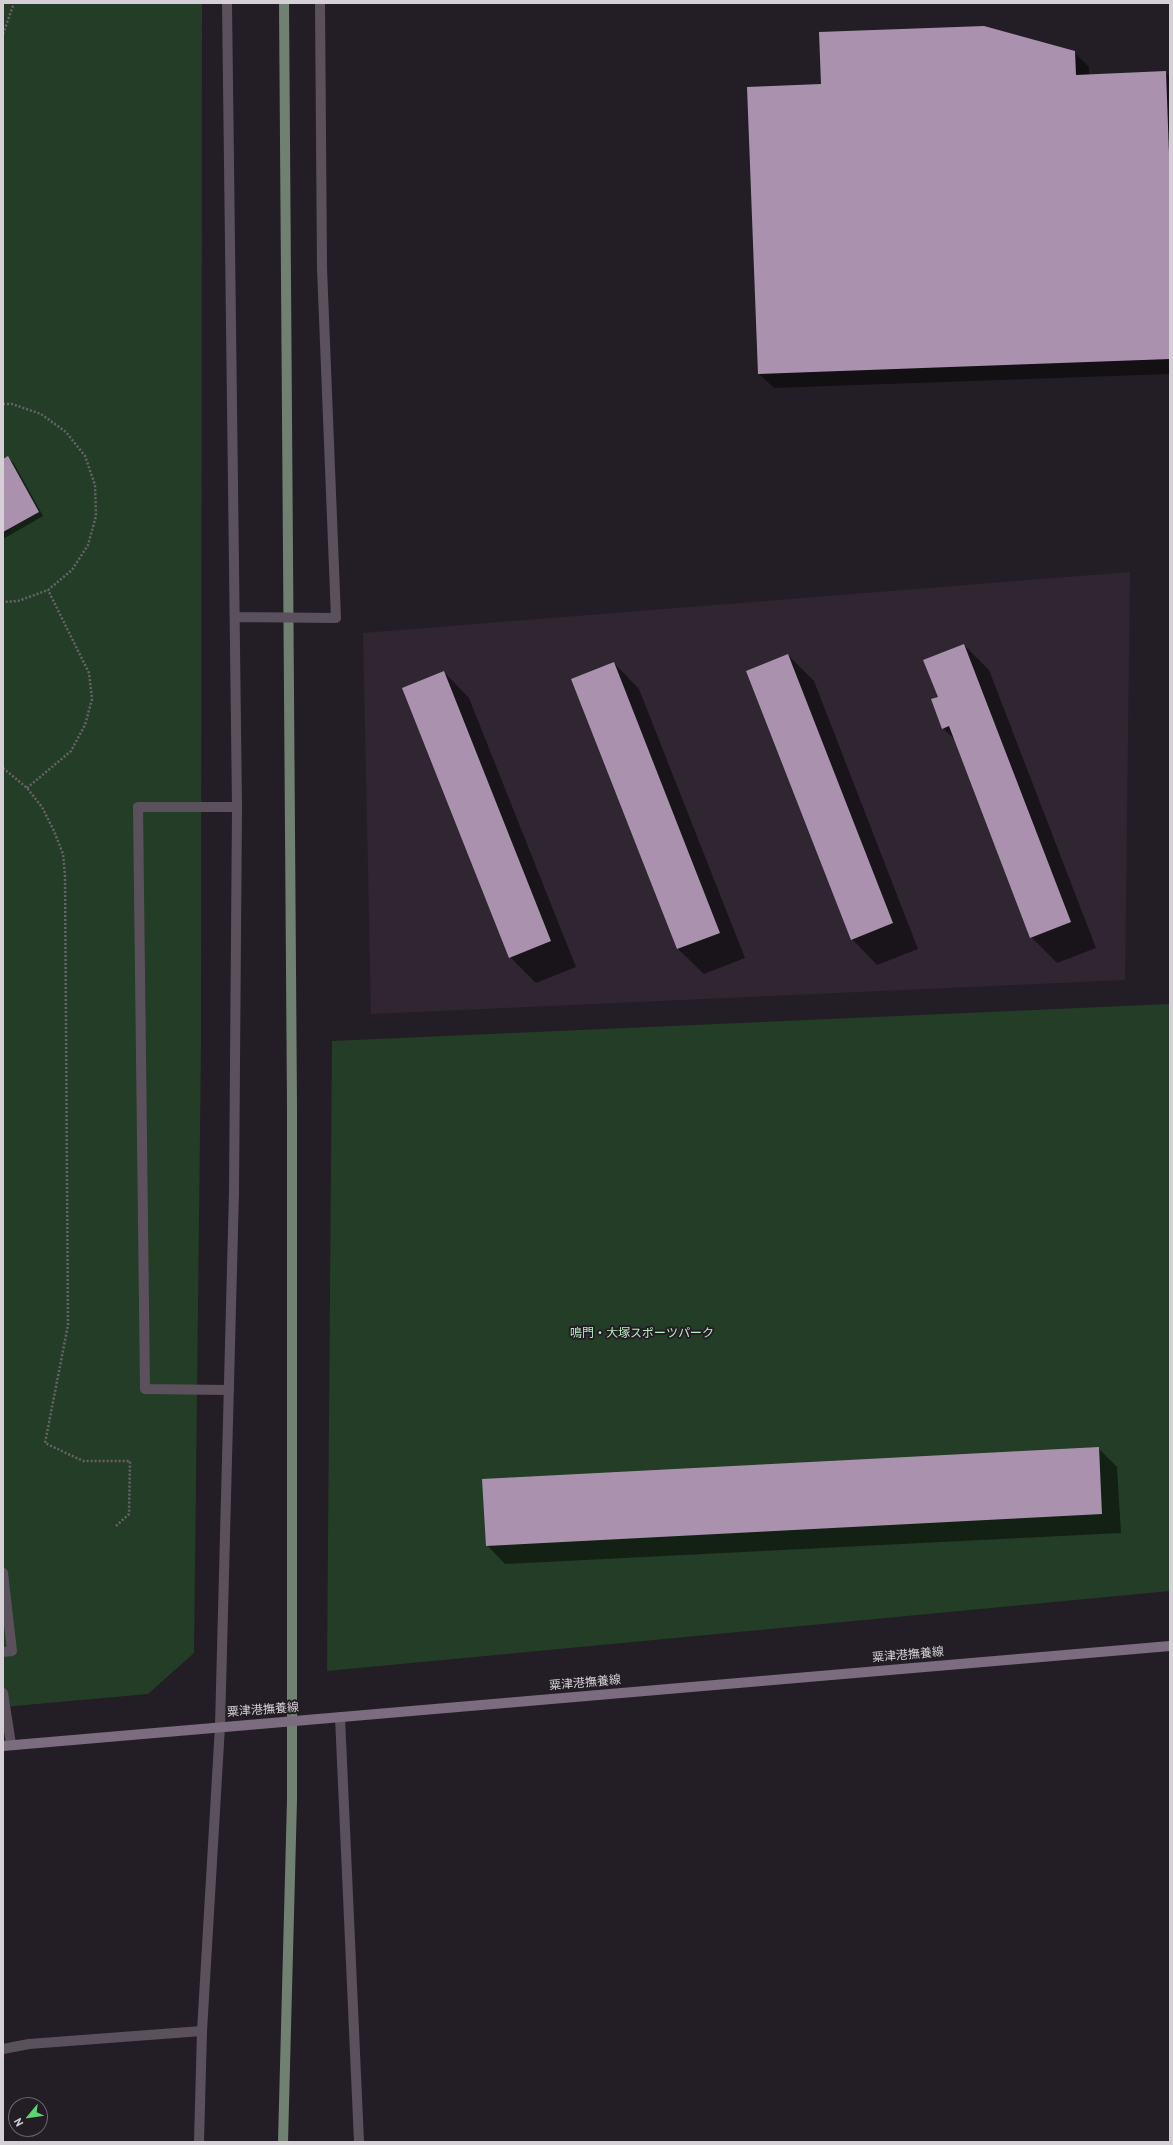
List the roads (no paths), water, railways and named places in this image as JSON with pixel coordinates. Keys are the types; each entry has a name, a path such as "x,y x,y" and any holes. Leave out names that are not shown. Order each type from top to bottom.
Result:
{"main road":[{"name":"粟津港撫養線","path":"7,1745 142,1735 259,1722 340,1717 1170,1646"}],"street":[{"path":"199,2142 202,2030 220,1726 234,1192 237,807 227,3"},
{"path":"235,617 336,618 322,268 320,3"},
{"path":"229,1390 145,1389 138,807 237,807"},
{"path":"3,1573 12,1651 3,1652"},
{"path":"3,1693 7,1745"},
{"path":"340,1717 359,2142"},
{"path":"3,2049 29,2044 202,2030"}],"waterway":[{"path":"283,2142 292,1800 292,1106 284,3"}],"park label":[{"name":"鳴門・大塚スポーツパーク","path":"642,1334"}]}
